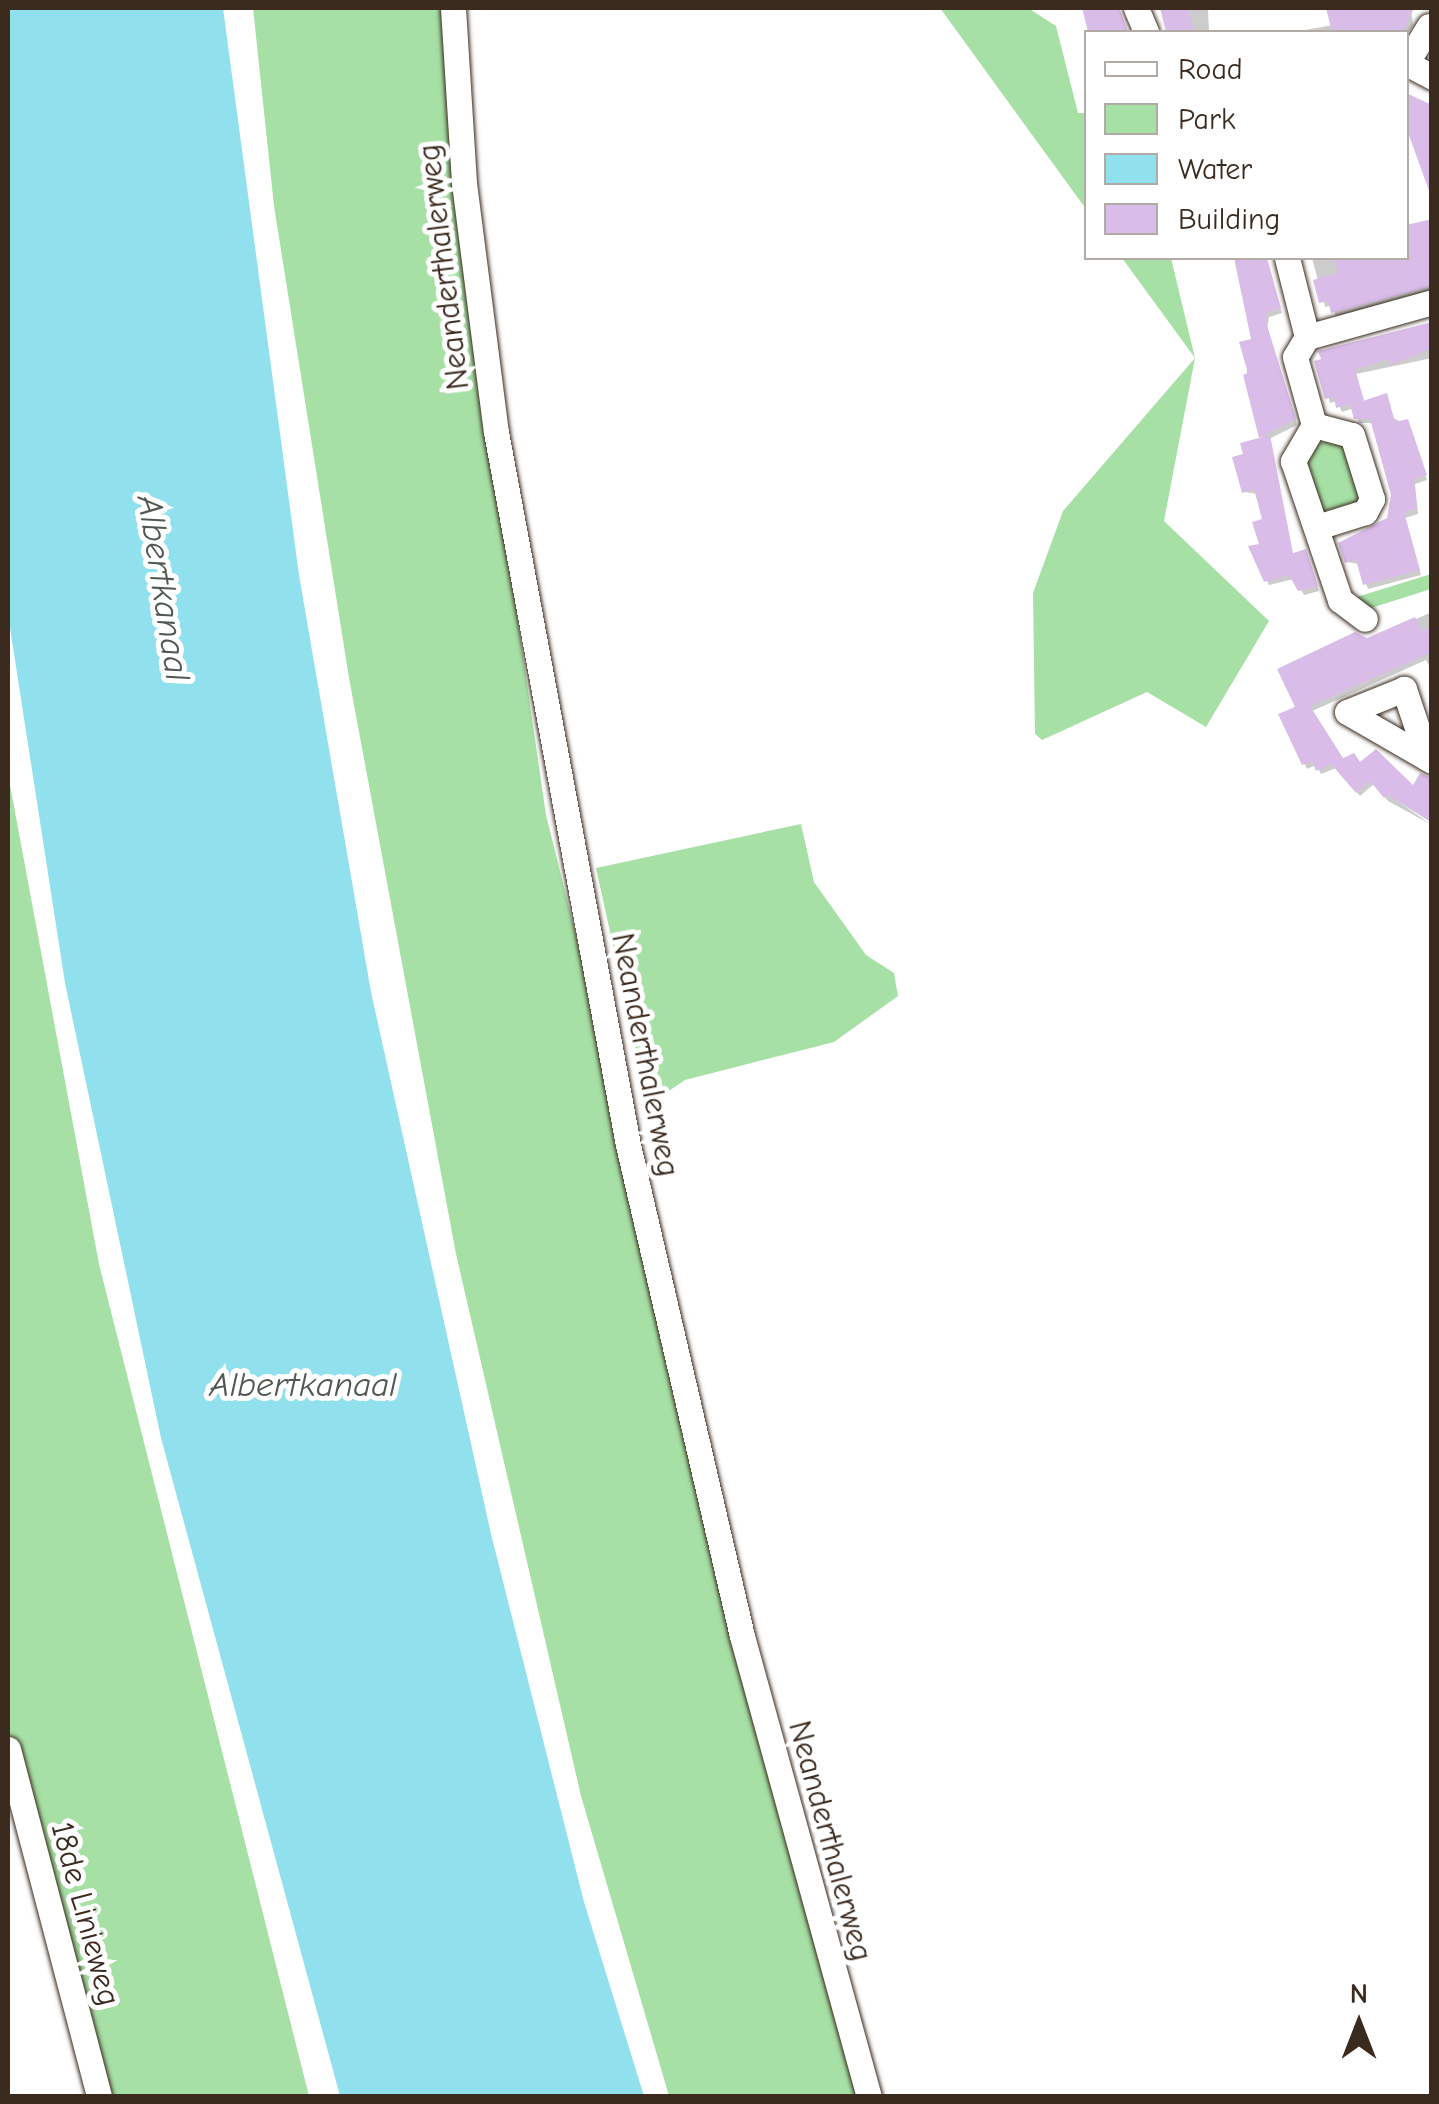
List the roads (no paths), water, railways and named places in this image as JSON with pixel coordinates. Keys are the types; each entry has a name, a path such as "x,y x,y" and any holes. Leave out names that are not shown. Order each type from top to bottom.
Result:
{"street":[{"name":"Neanderthalerweg","path":"453,8 464,182 496,432 628,1145 742,1636 869,2096"},
{"path":"1409,58 1428,20"},
{"path":"1409,63 1432,77"},
{"path":"1288,260 1307,337 1295,358 1314,424 1293,461 1308,516 1317,527 1340,600 1365,619"},
{"path":"1307,337 1432,302"},
{"path":"1314,424 1352,435 1372,498 1366,512 1317,527"},
{"name":"18de Linieweg","path":"8,1749 99,2096"}],"water":[{"name":"Albertkanaal","path":"8,8 223,8 299,575 371,992 491,1534 584,1902 644,2096 340,2096 161,1438 65,983 8,615"}]}
